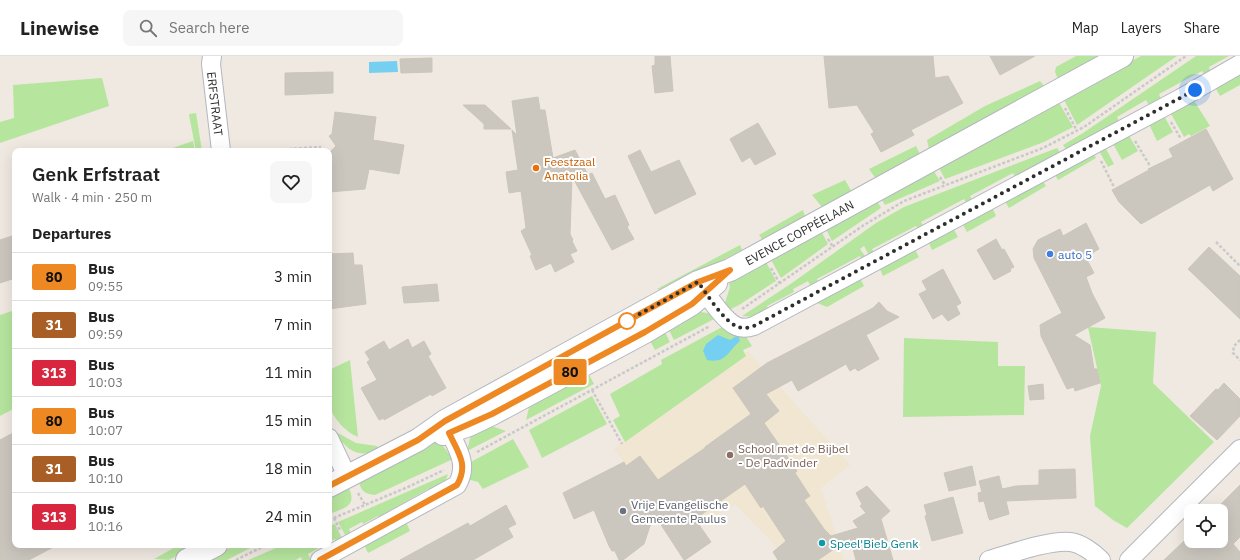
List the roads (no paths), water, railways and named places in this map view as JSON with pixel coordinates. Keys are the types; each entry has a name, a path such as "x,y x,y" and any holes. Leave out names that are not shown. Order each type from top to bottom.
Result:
{"street":[{"name":"ERFSTRAAT","path":"212,56 211,64 221,148"},
{"name":"EVENCE COPPÉELAAN","path":"338,481 418,440 447,427 702,288 730,270 1122,56"},
{"path":"702,288 726,318 735,326 745,329 754,326 1181,98 1240,64"},
{"path":"320,560 457,485 461,478 463,469 462,461 447,427"},
{"path":"1129,560 1240,449"},
{"path":"332,452 338,481"},
{"path":"989,560 1050,544 1071,542 1090,550 1101,560"},
{"path":"188,560 210,548"}],"water":[{"path":"397,61 398,72 369,73 369,62"},
{"path":"718,335 730,340 738,335 740,341 723,358 713,361 707,360 703,351 706,344"}],"place":[{"name":"Feestzaal Anatolia","path":"536,168"},
{"name":"auto 5","path":"1050,254"},
{"name":"School met de Bijbel - De Padvinder","path":"730,455"},
{"name":"Vrije Evangelische Gemeente Paulus","path":"623,511"},
{"name":"Speel'Bieb Genk","path":"822,543"}]}
